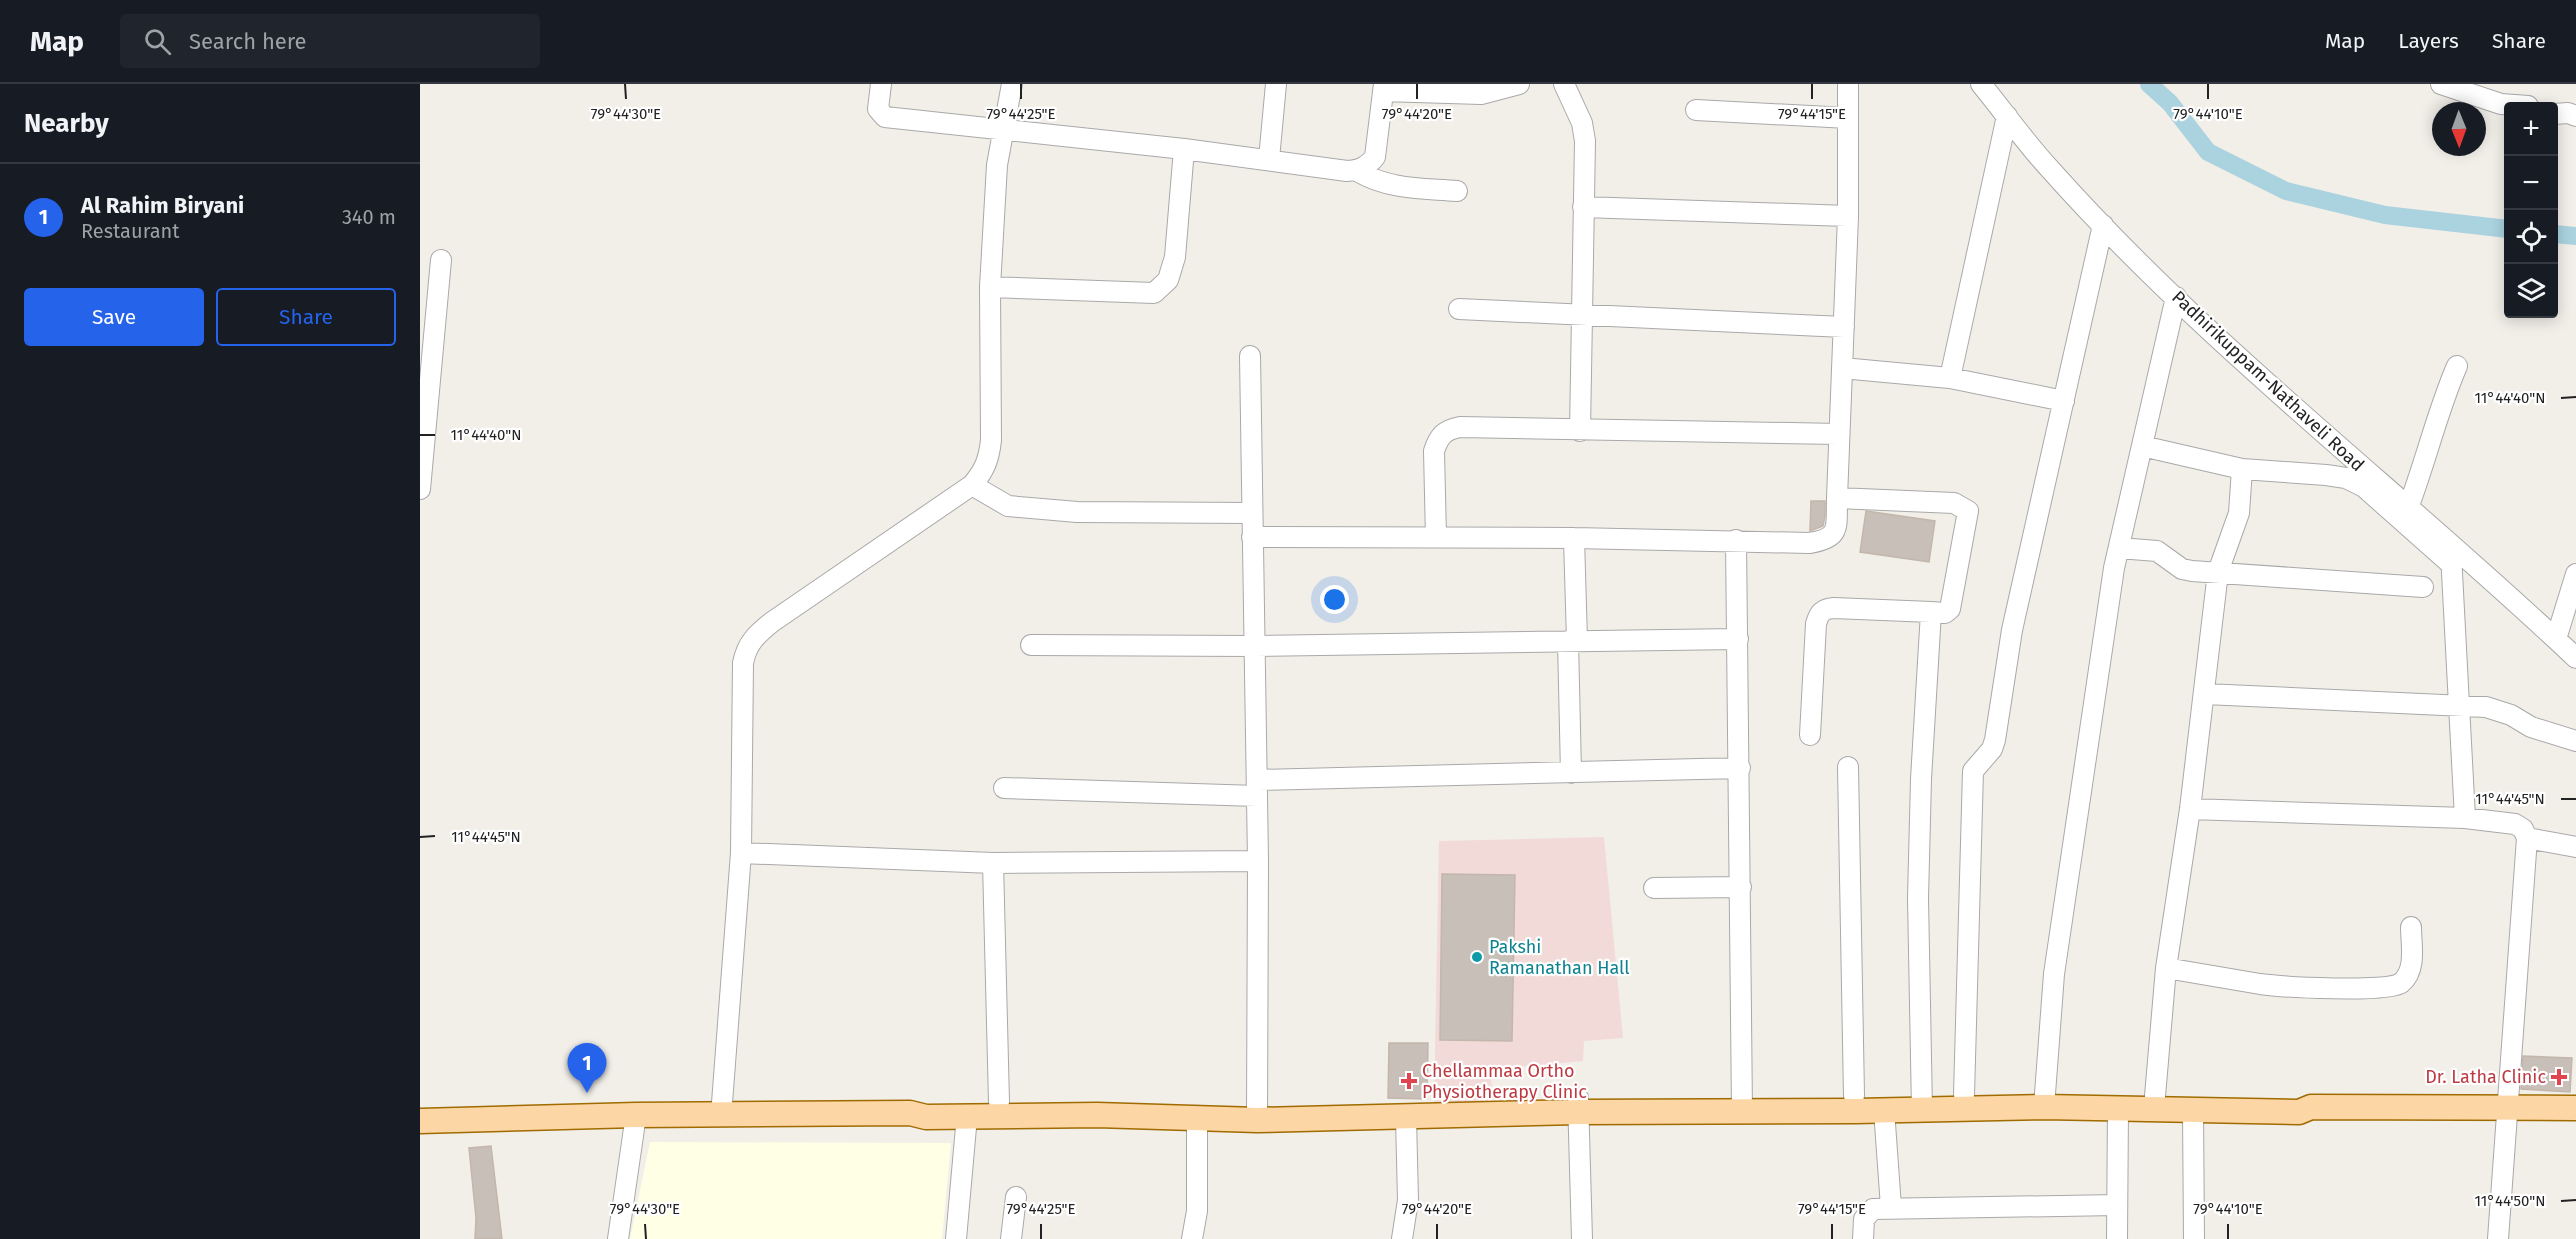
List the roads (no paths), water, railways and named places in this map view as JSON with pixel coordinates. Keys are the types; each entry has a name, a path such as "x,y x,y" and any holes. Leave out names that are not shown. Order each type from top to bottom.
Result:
{"main road":[{"path":"1742,1104 1854,1096 1922,1103"},
{"path":"420,1121 636,1115 910,1113 926,1117 1097,1114 1197,1118 1403,1106 1742,1104 1884,1110 1922,1103 1970,1099 2044,1100 2155,1096 2298,1099 2311,1107"},
{"path":"2044,1100 2118,1109 2193,1111 2299,1112 2311,1107 2576,1108"},
{"path":"910,1113 926,1105 1091,1101 1257,1113 1406,1118 1578,1105"}],"street":[{"path":"880,84 878,109 885,117 1269,159 1357,171 1380,183 1393,186 1458,191"},
{"path":"721,1116 741,853 745,654 756,634 772,622 976,487 988,459 991,440 990,286 997,165 1012,84"},
{"path":"1269,159 1276,84"},
{"path":"1357,171 1368,165 1375,157 1384,88 1481,94 1519,84"},
{"path":"1563,84 1583,132 1580,431"},
{"path":"1252,537 1574,538 1809,543 1828,539 1834,534 1836,526 1848,216 1848,84"},
{"name":"Padhirikuppam-Nathaveli Road","path":"1981,84 2048,167 2176,297 2340,448 2576,658"},
{"path":"2441,84 2504,104"},
{"path":"1696,110 1848,118"},
{"path":"2558,114 2568,113 2576,116"},
{"path":"1950,378 2007,116"},
{"path":"990,286 1154,293 1168,280 1175,257 1184,149"},
{"path":"1583,207 1848,216"},
{"path":"1970,1099 1972,782 1974,771 1992,749 1995,740 2012,630 2103,225"},
{"path":"420,489 441,260"},
{"path":"2044,1100 2054,974 2119,548 2176,297"},
{"path":"1459,309 1844,327"},
{"path":"1250,356 1258,861 1257,1113"},
{"path":"2408,508 2427,458 2443,400 2457,366"},
{"path":"1842,368 1950,378 2064,401"},
{"path":"1436,537 1434,451 1439,438 1447,430 1460,427 1839,434"},
{"path":"2142,446 2242,469 2326,474 2346,478 2364,487 2452,565"},
{"path":"2155,1096 2166,968 2190,809 2218,572 2239,513 2242,469"},
{"path":"976,487 1008,506 1077,512 1252,513"},
{"path":"1810,735 1816,624 1819,614 1825,609 1834,608 1945,613 1950,609 1968,511 1954,503 1837,498"},
{"path":"1571,773 1574,538"},
{"path":"1736,540 1742,1104"},
{"path":"2451,545 2465,818"},
{"path":"2119,548 2157,551 2182,569 2423,587"},
{"path":"2556,639 2570,616 2576,574"},
{"path":"1922,1103 1918,898 1921,779 1930,612"},
{"path":"1031,645 1255,646 1738,639"},
{"path":"2205,694 2486,707 2531,727 2576,741"},
{"path":"1848,767 1854,1096"},
{"path":"1004,788 1257,788 1571,773 1740,768"},
{"path":"2190,809 2465,818 2515,824 2523,829 2527,838 2498,1239"},
{"path":"2527,838 2576,846"},
{"path":"741,853 993,863 1258,861"},
{"path":"993,863 999,1102"},
{"path":"1654,888 1741,886"},
{"path":"2166,968 2263,984 2384,987 2398,985 2406,978 2412,965 2411,927"},
{"path":"1578,1105 1582,1239"},
{"path":"2117,1239 2118,1109"},
{"path":"1884,1110 1890,1207"},
{"path":"2193,1111 2194,1239"},
{"path":"618,1239 636,1115"},
{"path":"956,1239 967,1116"},
{"path":"1192,1239 1197,1211 1197,1118"},
{"path":"1402,1239 1408,1200 1406,1118"},
{"path":"1011,1239 1016,1197"},
{"path":"1863,1239 1864,1219 1873,1209 2118,1205"}],"waterway":[{"path":"2149,84 2170,103 2208,152 2286,191 2385,215 2504,229"},
{"path":"2558,234 2576,236"}],"place":[{"name":"Pakshi Ramanathan Hall","path":"1477,957"},
{"name":"Dr. Latha Clinic","path":"2559,1077"},
{"name":"Chellammaa Ortho Physiotherapy Clinic","path":"1409,1081"},
{"name":"Al Rahim Biryani","path":"587,1093"}]}
